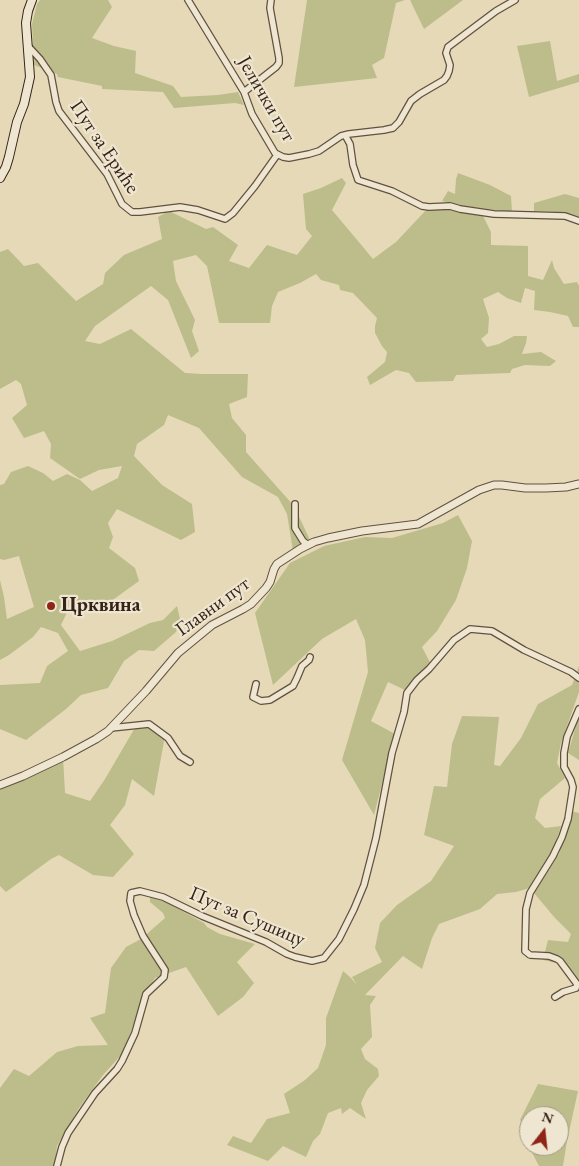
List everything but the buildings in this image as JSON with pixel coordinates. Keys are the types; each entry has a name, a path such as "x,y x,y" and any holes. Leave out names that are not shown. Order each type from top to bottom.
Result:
{"main road":[{"path":"0,178 6,167 30,77 26,22 32,0"}],"street":[{"name":"Јелички пут","path":"188,0 244,92 252,114 268,143 277,155 289,158 319,151 341,136 393,128 399,122 411,101 444,80 447,76 450,65 446,53 448,47 496,11 515,0"},
{"path":"244,92 279,63 280,58 270,8 271,0"},
{"name":"Пут за Ериће","path":"28,46 51,75 58,111 107,174 122,204 132,212 180,207 198,210 225,219 233,213 255,186 277,155"},
{"path":"345,135 350,144 353,165 358,180 392,191 422,206 429,208 450,206 494,214 565,216 579,221"},
{"name":"Главни пут","path":"0,785 63,757 96,739 111,728 178,653 212,625 251,604 270,582 277,564 300,549 328,538 362,531 418,524 479,490 494,485 546,488 579,484"},
{"path":"295,504 295,528 308,545"},
{"name":"Пут за Сушицу","path":"57,1166 68,1133 95,1093 122,1061 133,1038 146,994 164,977 165,970 143,936 134,916 130,901 131,893 140,891 163,897 202,916 266,942 295,957 312,960 324,958 339,939 364,885 376,838 392,753 404,712 407,693 417,680 454,640 470,629 492,631 524,650 571,672 579,678"},
{"path":"256,684 253,697 261,700 270,700 293,686 302,666 310,657"},
{"path":"555,997 576,988 578,984 557,959 548,956 530,955 525,951 526,909 530,894 553,856 568,819 573,787 564,767 564,753 567,737 579,709"},
{"path":"111,728 149,724 168,738 180,756 190,762"}],"green space":[{"path":"40,0 108,0 112,7 92,38 136,51 135,73 173,86 181,97 238,92 244,105 235,103 174,108 163,92 102,89 102,86 58,77 57,74 34,65 32,24 37,4"},
{"path":"307,0 405,0 396,3 384,58 372,65 377,78 294,87"},
{"path":"410,0 463,0 424,29"},
{"path":"550,41 557,81 579,74 579,82 529,97 517,46"},
{"path":"458,173 490,185 511,196 512,212 464,206 442,201 448,191 455,194"},
{"path":"342,178 346,183 332,210 373,259 396,242 428,208 482,214 491,232 491,245 528,246 528,276 543,280 552,260 554,268 564,284 577,282 579,286 579,327 573,327 568,316 534,310 535,291 525,288 521,303 507,298 498,292 483,299 489,318 488,333 481,339 487,347 499,344 514,336 527,336 522,354 541,352 556,361 550,366 525,365 512,369 510,373 456,375 453,381 416,382 409,373 396,370 370,385 367,377 385,362 387,352 375,333 377,318 353,293 340,290 339,285 321,280 316,274 278,292 272,306 270,323 219,323 207,266 196,255 173,261 176,281 195,320 192,331 199,351 191,358 168,300 151,286 95,326 85,341 100,344 131,329 185,373 248,374 247,397 229,404 232,418 246,435 246,452 294,506 310,540 293,551 287,514 278,497 242,477 199,428 168,415 164,425 137,444 134,456 162,485 192,504 195,532 181,540 117,509 108,523 113,537 109,548 135,568 139,581 107,604 93,603 70,606 61,625 80,651 112,641 150,623 163,620 177,606 180,619 176,632 154,651 139,650 124,661 108,688 81,695 26,740 0,729 0,685 40,683 47,666 68,651 58,633 41,627 33,637 0,660 0,580 7,619 34,607 19,556 4,560 0,559 0,485 4,484 11,472 28,466 43,473 53,481 67,474 80,480 92,491 118,478 122,466 99,470 80,479 50,458 51,444 44,431 24,438 12,418 27,405 21,384 16,380 0,389 0,252 8,249 24,266 38,263 76,301 103,284 105,273 124,255 162,239 158,217 169,211 206,229 213,227 238,245 229,261 249,268 267,245 297,255 312,236 306,229 303,194"},
{"path":"565,194 579,198 579,218 558,212 534,211 534,203"},
{"path":"458,515 472,541 467,568 456,600 437,631 422,647 433,668 407,691 388,682 371,721 395,734 374,815 342,760 368,672 365,640 356,619 322,639 273,685 255,613 290,563 324,546 365,537 392,538 443,523"},
{"path":"579,666 579,692 561,743 557,763 565,778 540,799 535,818 545,828 561,826 553,850 530,888 497,894 480,909 439,924 432,938 422,969 403,956 365,995 376,996 370,1005 372,1037 361,1049 365,1059 378,1069 379,1076 367,1090 361,1103 366,1119 350,1108 342,1114 341,1108 328,1113 320,1134 313,1141 306,1157 283,1146 268,1161 227,1145 233,1136 251,1143 267,1119 290,1113 284,1094 305,1080 318,1068 326,1045 326,1018 343,971 357,985 352,977 382,962 375,948 380,923 397,905 431,881 454,846 424,835 434,786 447,787 452,744 462,716 499,717 494,765 500,766 521,738 538,704 572,685"},
{"path":"579,716 579,760 568,753"},
{"path":"149,724 165,736 154,796 132,779 125,805 110,825 134,854 113,877 93,875 59,855 6,892 0,886 0,785 63,757 65,793 90,801 136,726"},
{"path":"571,811 579,813 579,984 566,965 543,960 548,940 568,942 571,934 534,893 559,854"},
{"path":"150,897 168,903 220,934 255,944 237,962 254,983 243,997 218,1016 186,967 155,978 147,991 122,1054 103,1075 79,1108 57,1146 55,1166 0,1166 0,1088 14,1069 29,1076 57,1052 78,1046 108,1045 90,1018 105,1013 111,968 126,947 141,939 165,918 163,913 150,902"},
{"path":"538,1084 578,1091 569,1132 569,1106 527,1106"},
{"path":"534,1156 565,1156 563,1166 539,1166"}],"place":[{"name":"Црквина","path":"51,606"}]}
